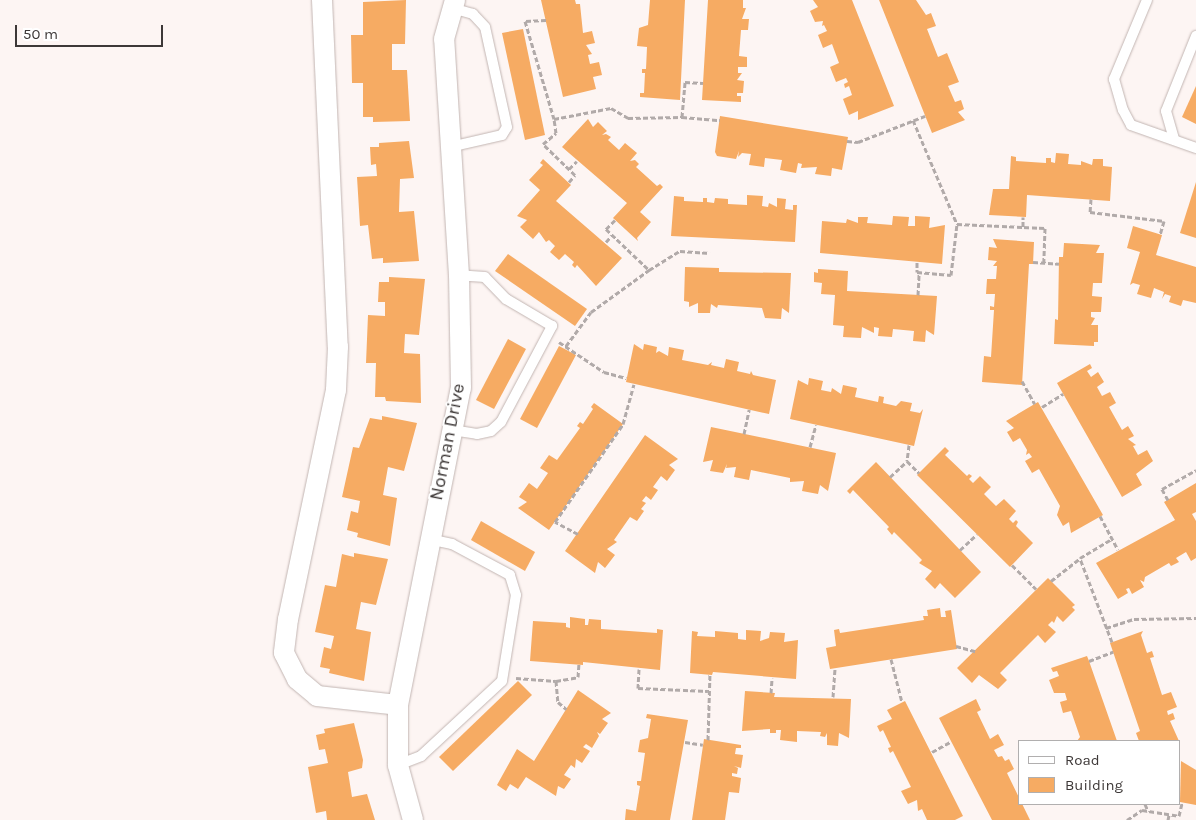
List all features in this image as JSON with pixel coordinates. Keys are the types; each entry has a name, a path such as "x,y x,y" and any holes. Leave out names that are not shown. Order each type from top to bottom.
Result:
{"street":[{"path":"322,0 338,347 336,390 288,619 284,653 297,679 318,696 398,705"},
{"name":"Norman Drive","path":"413,820 398,765 398,705 429,539 461,388 459,276 444,39 453,4"}],"lane":[{"path":"1147,0 1114,79 1131,126 1196,148"},
{"path":"450,147 502,135 507,127 486,27 473,14 453,4"},
{"path":"1174,139 1166,111 1196,36"},
{"path":"452,430 477,434 491,431 501,422 552,326 506,299 485,277 459,276"},
{"path":"398,765 421,756 503,677 516,595 510,575 452,544 429,539"}],"path":[{"path":"546,20 525,21 554,120 556,133 543,144 575,175 569,182"},
{"path":"682,117 685,82 703,83"},
{"path":"554,120 611,108 628,118 682,117 720,120"},
{"path":"847,141 858,142 925,116"},
{"path":"914,120 957,224 951,274 919,272"},
{"path":"569,169 577,161"},
{"path":"1091,199 1090,212 1164,221 1160,234"},
{"path":"1023,217 1023,227"},
{"path":"615,220 606,229 649,270"},
{"path":"957,224 1045,228 1044,263"},
{"path":"606,242 612,235"},
{"path":"566,346 591,312 649,270 680,251 710,253"},
{"path":"917,262 919,272 918,294"},
{"path":"1033,262 1059,264"},
{"path":"547,337 566,346 604,372 626,378"},
{"path":"1022,381 1035,404"},
{"path":"578,534 555,522 623,424 634,384"},
{"path":"1042,408 1063,394"},
{"path":"744,434 749,410"},
{"path":"810,448 816,425"},
{"path":"890,477 907,461 909,445"},
{"path":"907,461 919,473"},
{"path":"1168,500 1162,489 1196,470"},
{"path":"1100,516 1118,550"},
{"path":"960,550 977,534"},
{"path":"1051,581 1080,558 1112,539"},
{"path":"1080,558 1112,642"},
{"path":"1012,565 1036,589"},
{"path":"1106,628 1134,619 1196,618"},
{"path":"956,646 974,651"},
{"path":"1089,660 1113,652"},
{"path":"891,660 902,702"},
{"path":"503,677 556,681 578,677 579,664"},
{"path":"833,698 835,668"},
{"path":"639,669 638,688 708,691"},
{"path":"708,740 710,674"},
{"path":"771,693 772,678"},
{"path":"556,681 558,702 566,709"},
{"path":"685,742 704,745"},
{"path":"932,752 950,742"},
{"path":"1127,820 1142,810 1179,816 1182,803"},
{"path":"1145,805 1148,811"},
{"path":"1168,820 1169,814"}],"building":[{"path":"406,0 405,44 392,44 392,70 407,70 410,121 373,122 373,117 363,117 363,83 352,83 351,35 363,35 363,2"},
{"path":"541,0 575,0 576,4 580,4 583,33 592,31 595,43 586,45 592,54 588,55 590,64 599,62 602,75 593,77 596,89 563,97"},
{"path":"650,0 685,0 680,100 640,97 640,93 644,93 645,73 642,73 642,69 646,69 647,47 637,46 639,28 648,25"},
{"path":"708,0 743,0 743,8 746,8 742,19 749,19 748,30 741,30 739,56 747,57 747,67 738,67 738,73 742,73 737,80 744,81 743,93 737,93 737,96 741,96 741,102 702,100"},
{"path":"813,0 852,0 894,106 858,120 858,111 849,115 843,99 852,95 849,86 845,88 844,84 848,82 846,78 836,82 830,67 839,63 832,44 823,48 818,35 827,31 824,25 822,26 823,21 815,22 810,11 818,7"},
{"path":"879,0 916,0 926,15 931,13 936,26 927,29 938,57 947,53 959,82 948,86 955,102 961,100 964,109 958,112 965,120 932,133"},
{"path":"523,29 545,135 525,140 502,33"},
{"path":"1196,86 1196,124 1182,117"},
{"path":"720,116 848,137 842,170 832,168 831,176 815,174 817,167 801,168 802,164 798,163 796,173 780,170 782,160 765,158 764,167 749,165 751,154 742,153 738,157 739,151 736,159 717,156 715,152"},
{"path":"588,119 593,127 598,122 607,131 602,135 606,134 611,137 608,140 619,150 625,143 637,153 630,161 635,160 639,164 636,167 657,186 660,184 663,187 640,212 651,222 637,238 638,241 613,218 627,203 562,147"},
{"path":"409,141 414,178 400,179 399,212 414,211 419,261 383,263 383,258 372,259 368,225 360,226 357,177 377,176 376,164 371,165 370,147 379,147 379,143"},
{"path":"1056,153 1069,154 1068,164 1081,165 1081,161 1092,165 1093,159 1103,159 1103,166 1112,167 1110,201 1027,195 1026,217 989,215 993,189 1009,189 1011,156 1016,157 1016,161 1046,163 1046,158 1051,158 1051,162 1055,163"},
{"path":"543,159 571,185 556,201 622,258 596,286 577,265 575,268 572,265 574,262 565,254 559,260 550,252 555,246 549,240 546,242 539,232 533,239 520,227 527,220 517,216 540,190 529,180 543,165 540,163"},
{"path":"1196,182 1196,238 1180,233"},
{"path":"747,195 763,196 762,206 768,207 769,203 777,207 777,198 786,199 785,209 793,210 793,205 797,205 795,242 671,236 674,196 684,197 684,201 703,202 703,198 707,198 707,202 714,203 715,198 728,199 728,204 747,205"},
{"path":"893,216 909,217 908,226 915,226 915,216 930,217 929,228 945,225 942,264 820,253 822,221 846,223 847,219 858,223 858,217 868,217 867,223 892,225"},
{"path":"1133,226 1162,235 1156,255 1196,267 1196,303 1183,300 1181,306 1169,302 1171,296 1165,294 1162,299 1164,292 1154,288 1151,298 1137,294 1140,285 1133,283 1130,285 1140,252 1127,248"},
{"path":"993,239 1034,242 1033,264 1029,264 1022,385 982,382 984,356 991,357 994,310 990,310 990,306 994,307 995,294 986,294 987,279 996,279 997,266 993,266 997,261 988,260 989,247 997,248"},
{"path":"1064,243 1100,245 1096,253 1104,253 1102,283 1093,283 1092,296 1102,297 1101,312 1091,312 1091,317 1095,318 1091,325 1098,325 1098,342 1094,342 1094,346 1054,344 1055,319 1058,320 1059,257 1063,257"},
{"path":"508,254 587,309 575,326 495,271"},
{"path":"685,267 719,268 719,272 791,273 789,313 782,308 781,319 765,318 762,308 718,305 717,308 711,304 710,313 698,313 698,303 689,307 689,302 684,301"},
{"path":"818,269 848,271 847,291 937,296 934,335 926,330 925,342 913,341 914,331 893,329 892,337 878,336 879,328 874,327 874,333 862,327 861,338 843,337 844,326 833,325 835,295 821,294 822,283 814,282 814,272 818,273"},
{"path":"389,277 425,279 419,335 405,334 404,353 420,354 421,403 386,401 385,397 375,397 376,363 366,363 368,315 385,316 385,302 378,302 379,282 389,282"},
{"path":"508,339 526,349 494,409 476,400"},
{"path":"634,344 643,350 644,344 657,347 656,353 659,351 668,356 669,347 684,350 682,360 708,365 712,362 711,365 724,368 726,359 739,362 737,371 750,374 751,371 753,375 776,380 769,414 626,382"},
{"path":"559,346 576,355 537,428 520,419"},
{"path":"1090,364 1092,368 1087,371 1091,377 1098,372 1104,382 1097,387 1102,396 1110,392 1116,403 1109,407 1122,430 1128,426 1134,436 1128,439 1136,445 1133,446 1138,455 1147,450 1153,461 1136,474 1142,485 1122,497 1057,383"},
{"path":"809,378 823,381 821,390 831,392 832,388 841,394 843,385 857,388 855,397 878,402 879,396 884,397 883,403 896,406 901,401 912,403 910,411 920,413 923,409 914,446 790,419 798,380 808,385"},
{"path":"1038,402 1103,515 1071,533 1069,522 1063,526 1057,515 1060,506 1039,469 1032,473 1025,461 1032,457 1029,453 1026,455 1027,450 1020,438 1013,442 1007,432 1014,428 1006,421"},
{"path":"594,403 623,424 549,530 518,508 527,502 519,497 529,483 537,489 548,473 540,468 549,455 557,460 580,428 577,426 580,422 583,424 593,409 591,407"},
{"path":"382,416 417,423 404,471 388,467 383,495 397,498 390,546 357,537 358,533 347,530 351,511 358,513 360,501 342,497 353,447 359,448 370,418 382,420"},
{"path":"711,427 836,453 828,491 820,485 818,494 802,491 804,481 790,482 790,478 751,470 749,480 734,477 736,467 726,468 727,464 723,473 710,471 713,460 703,462"},
{"path":"645,435 678,459 669,465 675,470 667,481 661,476 653,487 658,490 651,500 646,496 642,501 646,503 641,509 644,511 637,521 630,517 614,540 617,542 607,549 615,555 605,568 598,562 595,573 565,551"},
{"path":"945,447 949,451 945,455 967,476 969,474 972,476 969,479 973,483 980,476 991,487 984,494 996,506 1004,499 1016,511 1009,519 1013,523 1016,520 1018,522 1016,526 1033,543 1010,567 917,475"},
{"path":"876,462 981,572 955,598 940,583 935,589 925,579 932,571 919,563 922,560 894,532 892,535 887,529 889,527 853,490 850,494 847,491"},
{"path":"1196,483 1196,512 1192,514 1196,521 1196,558 1191,561 1186,552 1176,558 1179,562 1171,566 1169,563 1145,577 1144,582 1140,580 1144,587 1132,594 1129,588 1126,589 1128,593 1118,599 1096,563 1175,520 1164,502"},
{"path":"481,521 535,552 525,571 471,540"},
{"path":"354,553 388,559 376,605 361,602 356,629 371,632 364,681 329,673 330,669 320,667 324,647 331,649 334,636 315,632 325,585 336,587 342,554 354,557"},
{"path":"1048,578 1075,605 1072,607 1075,610 1063,622 1057,616 1054,623 1052,621 1048,625 1056,632 1045,643 1038,635 1000,673 1007,680 998,689 979,675 972,683 957,668"},
{"path":"940,608 941,617 946,617 945,611 951,610 957,649 830,669 826,648 836,646 834,630 839,629 840,633 924,620 923,616 928,616 927,610"},
{"path":"570,617 585,619 585,625 588,625 589,619 601,620 601,629 657,633 657,629 663,630 660,670 583,662 583,665 530,661 533,621 566,623 566,627 570,628"},
{"path":"746,630 761,631 760,641 769,638 770,632 785,633 784,642 798,640 796,679 713,672 712,675 690,673 692,631 698,632 697,636 715,637 715,631 738,633 738,639 746,640"},
{"path":"1143,631 1141,635 1147,653 1152,651 1154,657 1150,658 1162,695 1171,692 1177,707 1167,711 1168,715 1173,713 1175,719 1170,721 1179,740 1139,740 1136,733 1140,731 1110,643"},
{"path":"1087,656 1117,740 1078,740 1080,737 1071,711 1063,713 1060,702 1067,700 1065,693 1054,693 1049,680 1059,676 1057,671 1053,672 1051,668"},
{"path":"518,681 532,695 453,771 439,757"},
{"path":"578,690 611,713 602,719 608,723 600,734 597,732 599,736 592,748 586,744 583,747 590,751 582,763 576,759 575,768 571,765 564,775 571,779 564,789 558,786 556,796 526,777 518,789 510,784 506,791 497,785 517,749 534,761"},
{"path":"745,691 775,693 774,697 851,699 849,738 839,733 838,746 827,745 827,733 825,737 820,736 821,732 797,731 797,742 780,740 781,730 776,730 776,733 770,733 770,729 742,731"},
{"path":"976,699 981,710 977,712 990,739 998,734 1004,745 994,750 998,757 1002,756 1005,761 1009,759 1014,769 1007,773 1018,795 1018,805 1023,805 1030,820 992,820 939,718"},
{"path":"905,701 963,816 955,820 927,820 922,809 918,811 917,800 908,804 901,791 911,787 893,751 890,753 888,748 891,747 883,730 880,732 877,726 892,719 887,710"},
{"path":"647,714 688,720 670,820 625,820 626,809 636,811 640,786 637,785 637,781 641,781 645,753 638,752 640,740 648,738 651,719 646,718"},
{"path":"354,723 363,760 362,768 348,772 352,797 367,794 375,820 327,820 326,811 316,813 308,767 328,763 325,749 319,750 316,735 325,733 324,729"},
{"path":"704,739 741,745 741,748 736,748 735,754 743,755 741,768 734,766 738,768 737,774 732,773 732,776 741,778 739,793 729,792 725,820 692,820"},
{"path":"1181,761 1196,770 1196,805 1181,802"}]}
